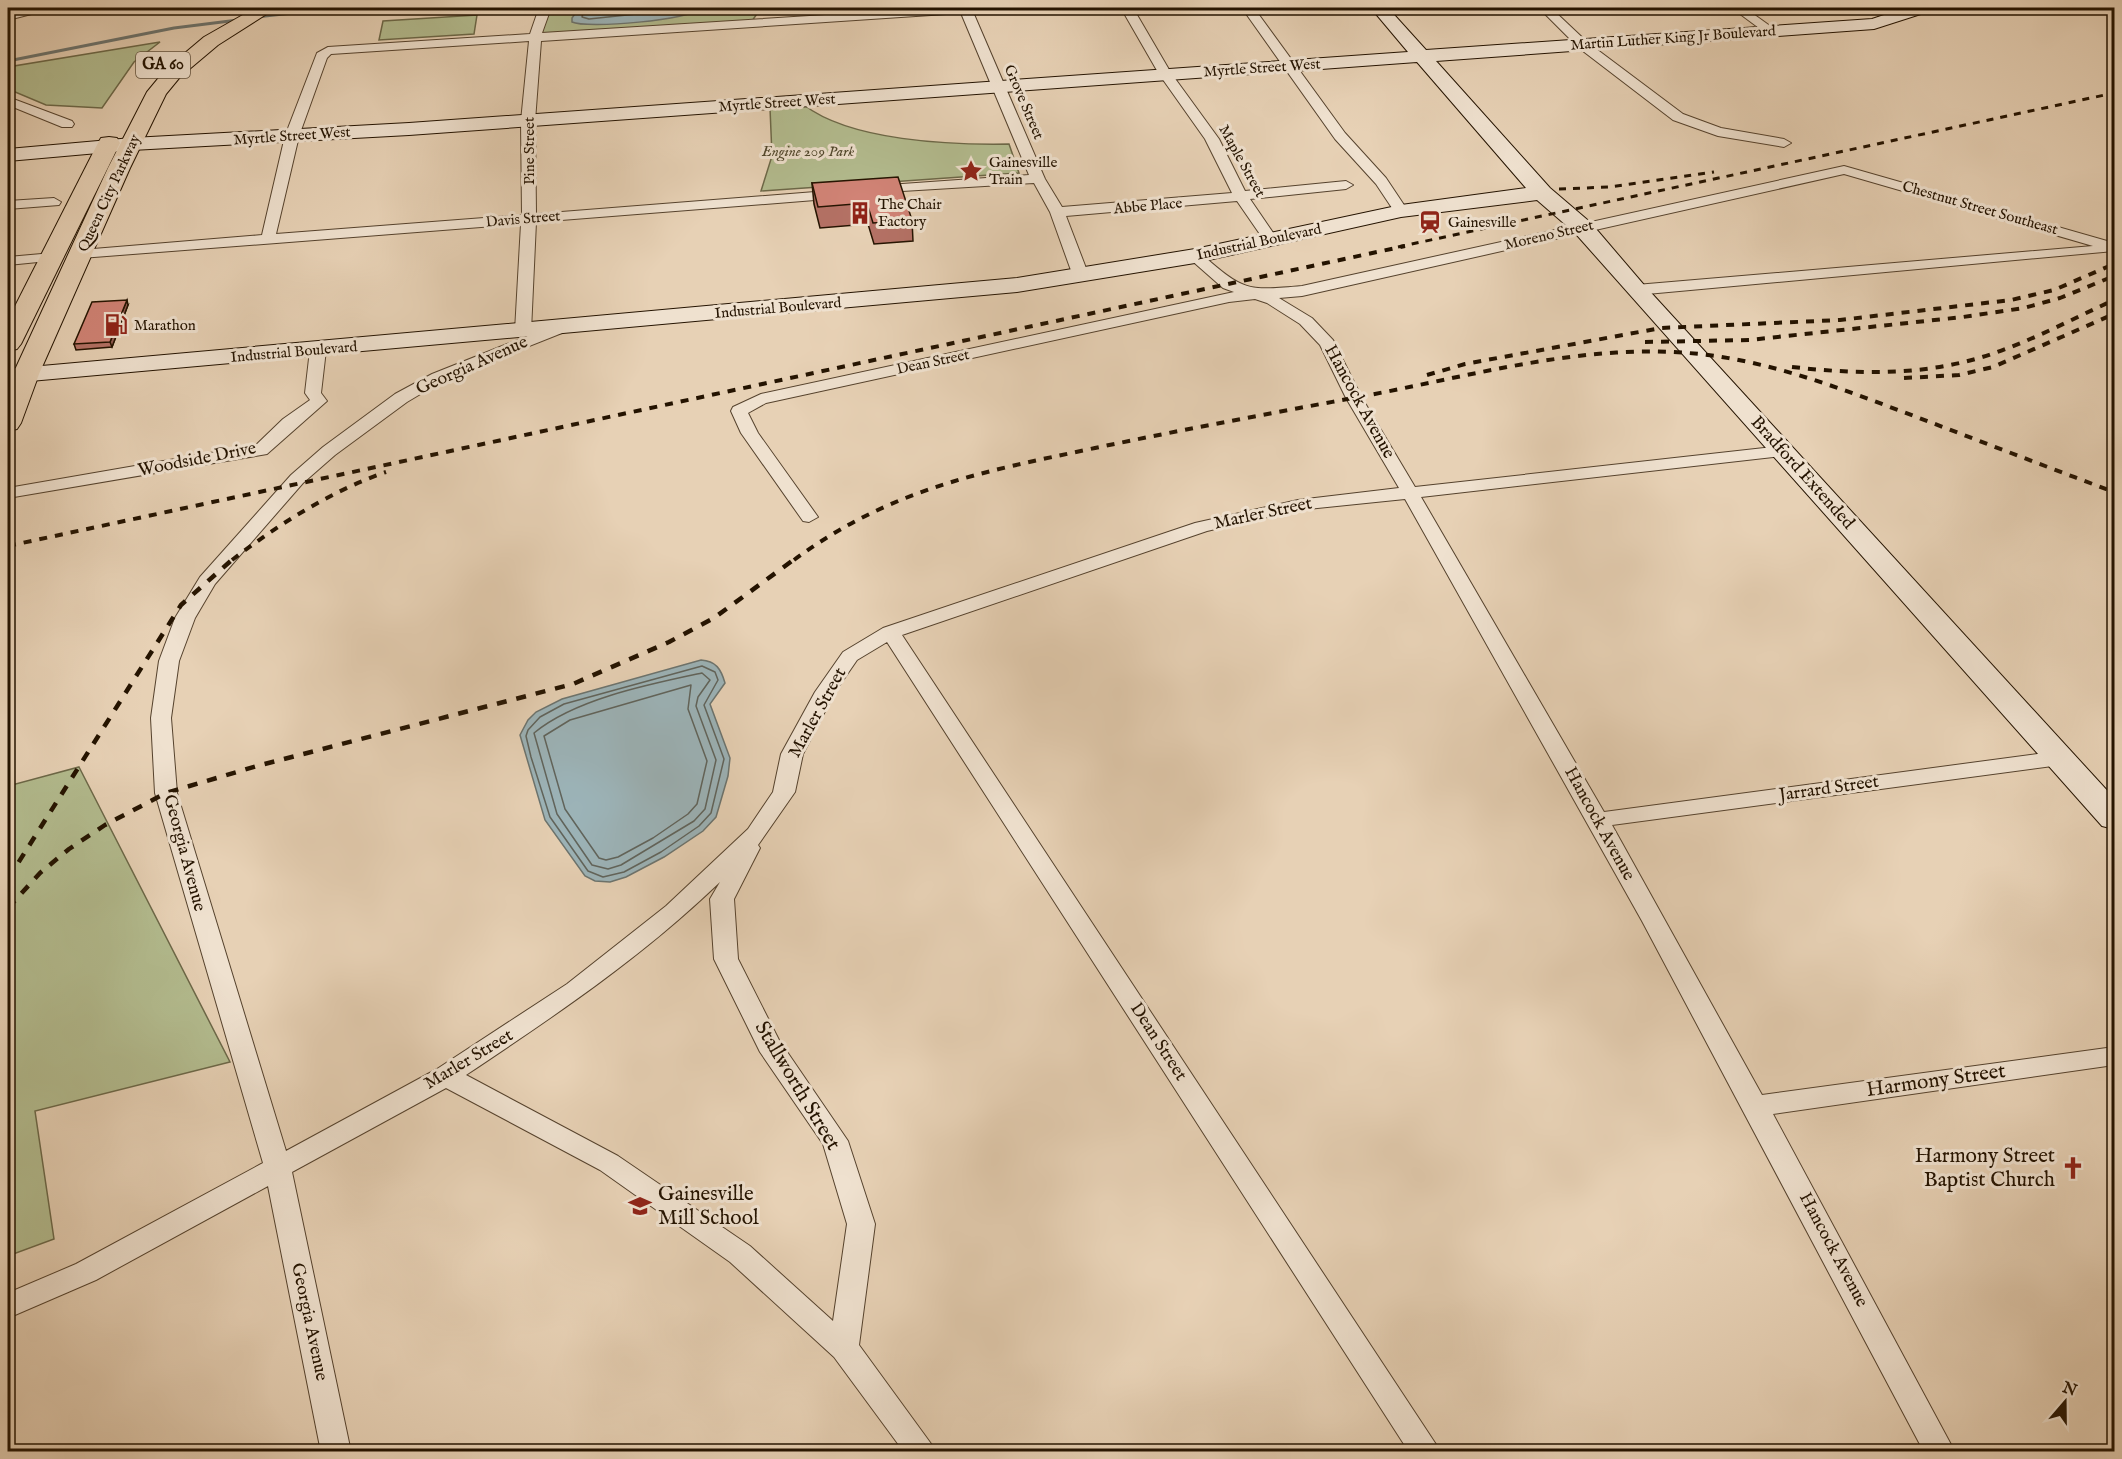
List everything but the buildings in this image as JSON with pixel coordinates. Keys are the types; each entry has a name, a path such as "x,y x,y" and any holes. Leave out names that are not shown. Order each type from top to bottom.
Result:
{"main road":[{"name":"Queen City Parkway","path":"8,344 116,130 157,70 194,40 246,8"},
{"name":"Queen City Parkway","path":"8,423 17,375 81,254 118,168 132,144 145,113 173,73 211,41 267,8"},
{"name":"Davis Street","path":"53,257 81,254"}],"street":[{"path":"8,16 49,8"},
{"name":"Pine Street","path":"523,331 529,218 528,121 535,38 545,8"},
{"name":"Grove Street","path":"966,8 1038,179 1057,212 1081,276"},
{"path":"268,239 292,136 321,56 328,51 982,8"},
{"name":"Maple Street","path":"1127,8 1165,75 1212,139 1240,195 1271,240"},
{"path":"1248,8 1340,135 1381,182 1401,211"},
{"name":"Bradford Extended","path":"1379,8 1551,200 1582,228 2115,818"},
{"path":"1545,8 1584,45 1688,122 1718,132 1784,143"},
{"path":"1738,8 1771,31"},
{"name":"Martin Luther King Jr Boulevard","path":"1422,56 1874,24 1921,8"},
{"name":"Myrtle Street West","path":"116,130 132,144 189,142 528,121 1422,56"},
{"path":"8,101 67,124"},
{"path":"8,148 116,130"},
{"path":"8,156 116,130"},
{"path":"118,168 156,151 189,142"},
{"name":"Moreno Street","path":"1254,295 1302,291 1844,170"},
{"name":"Chestnut Street Southeast","path":"1844,170 2115,247"},
{"name":"Davis Street","path":"81,254 1038,179"},
{"name":"Abbe Place","path":"1057,212 1142,208 1240,195 1346,185"},
{"name":"Industrial Boulevard","path":"17,375 942,293 1081,276 1195,256 1401,211 1463,201 1551,200"},
{"path":"8,205 54,202"},
{"path":"1636,290 2115,247"},
{"name":"Hancock Avenue","path":"1195,256 1228,285 1291,310 1327,343 1354,398 1410,491 1758,1106 1940,1452"},
{"name":"Davis Street","path":"8,261 53,257"},
{"name":"Dean Street","path":"809,517 750,433 739,411 761,399 1123,322 1189,305 1229,297 1254,295"},
{"name":"Georgia Avenue","path":"336,1452 278,1168 208,941 166,793 161,718 169,661 185,618 207,581 297,479 321,458 401,398 438,377 561,328"},
{"name":"Woodside Drive","path":"8,493 105,478 224,454 261,450 319,401 313,393 318,350"},
{"name":"Marler Street","path":"8,1306 86,1272 446,1076 576,990 674,912 756,834 784,792 792,754 825,692 850,656 890,632 1202,527 1298,505 1783,451"},
{"name":"Dean Street","path":"890,632 1426,1452"},
{"name":"Jarrard Street","path":"1597,820 2060,759"},
{"name":"Stallworth Street","path":"756,834 722,899 726,959 769,1046 835,1141 861,1224 844,1348"},
{"name":"Harmony Street","path":"1758,1106 2115,1056"},
{"path":"446,1076 609,1163 740,1254 844,1348 922,1452"}],"green space":[{"path":"550,8 761,8 752,21 541,33"},
{"path":"477,15 474,34 379,40 383,21"},
{"path":"160,42 134,62 102,108 46,105 8,89 8,67"},
{"name":"Engine 209 Park","path":"804,105 824,117 874,133 931,142 1009,144 1019,173 761,191 772,156 770,108"},
{"path":"79,767 230,1062 35,1111 54,1239 8,1256 8,786"}],"water":[{"path":"579,8 702,8 660,20 617,24 581,24 572,22"},
{"path":"701,660 711,662 717,667 725,683 710,704 730,758 728,776 716,817 703,831 664,857 626,877 610,882 595,881 585,876 545,820 520,735 528,720 536,712 562,699"}],"waterway":[{"path":"256,17 338,8"},
{"path":"8,61 174,28 238,20"}],"railway":[{"path":"1398,247 2114,93"},
{"path":"1559,189 1609,187 1714,172"},
{"path":"8,546 1405,246"},
{"path":"1427,375 1465,364 1661,328 1840,320 2011,300 2054,290 2114,264"},
{"path":"1645,342 1749,340 1963,317 2024,308 2060,298 2114,276"},
{"path":"1792,367 1886,372 1956,364 2014,346 2114,300"},
{"path":"1904,378 1959,375 1993,367 2114,314"},
{"path":"794,560 866,516 938,486 975,475 1127,441 1486,371 1574,356 1618,352 1708,355 1761,365 1813,379 2114,492"},
{"path":"232,560 268,534 325,499 386,472"},
{"path":"8,879 181,605 234,558"},
{"path":"8,908 40,873 69,849 105,825 166,793 257,766 573,684 669,642 714,618 796,558"}],"place":[{"name":"Gainesville Train","path":"971,171"},
{"name":"The Chair Factory","path":"860,213"},
{"name":"Gainesville","path":"1430,222"},
{"name":"Marathon","path":"116,325"},
{"name":"Harmony Street Baptist Church","path":"2073,1168"},
{"name":"Gainesville Mill School","path":"640,1206"}]}
